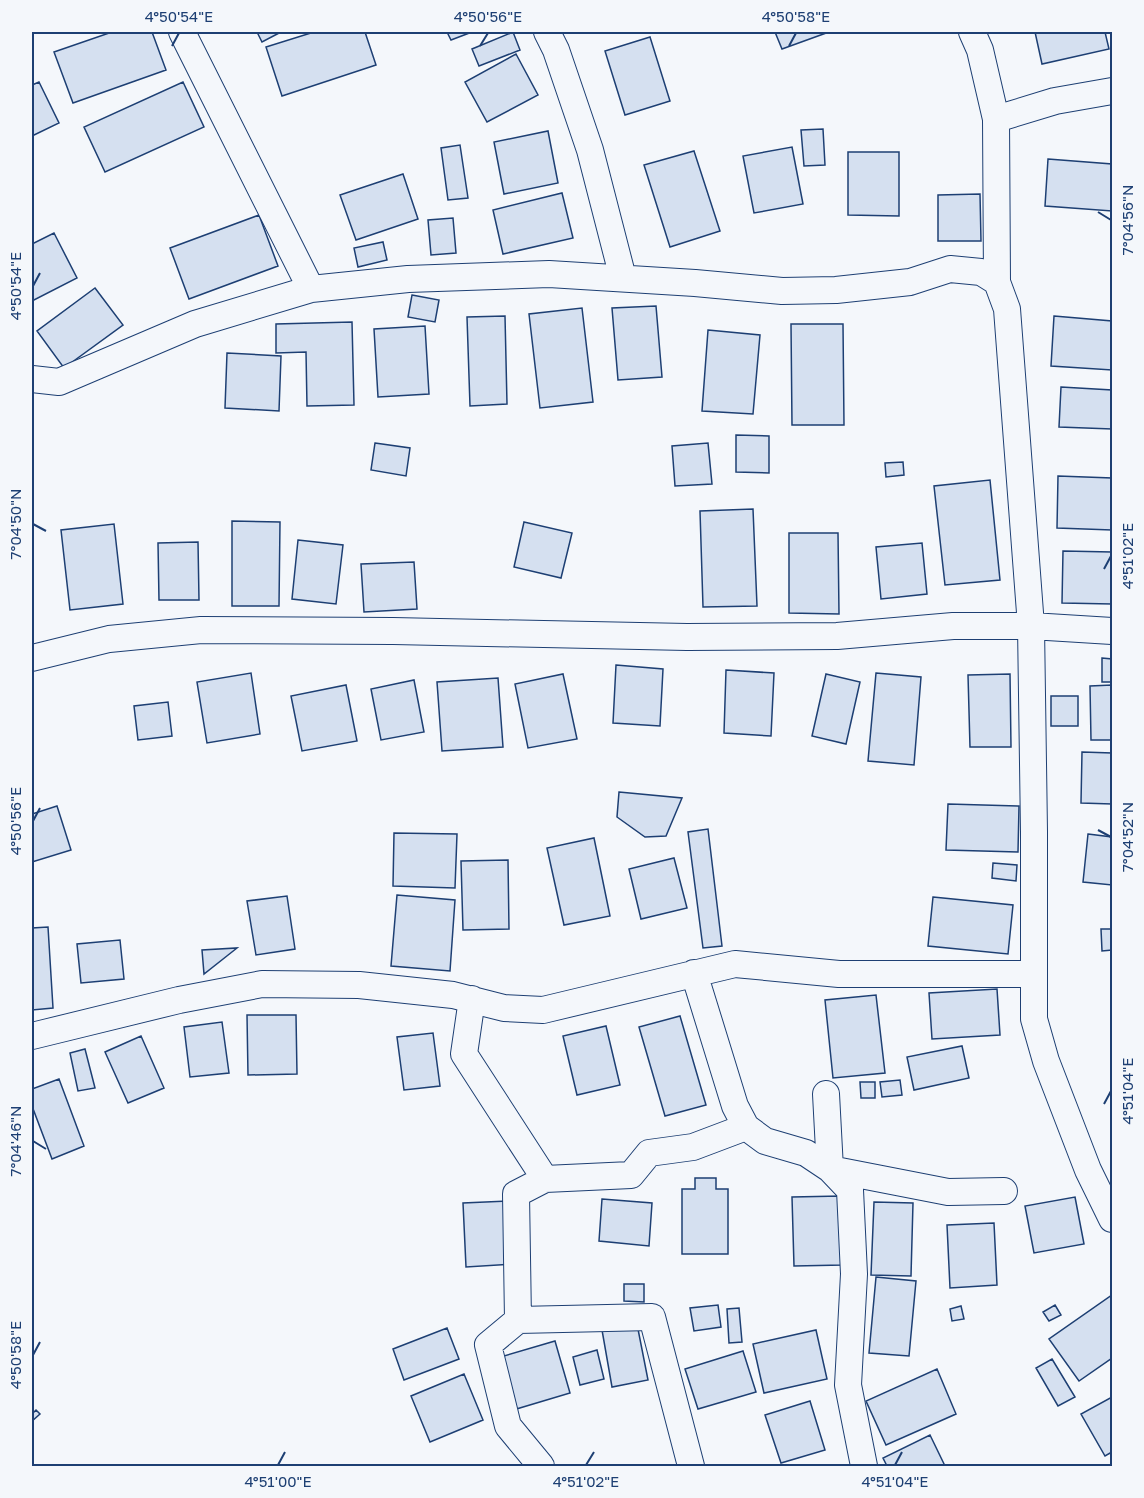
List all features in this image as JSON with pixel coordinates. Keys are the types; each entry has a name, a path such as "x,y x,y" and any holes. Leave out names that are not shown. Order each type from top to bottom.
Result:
{"street":[{"path":"182,32 311,289"},
{"path":"547,32 556,50 590,150 623,278"},
{"path":"972,32 980,50 996,119 997,282 1007,309 1031,626 1034,1019 1046,1061 1088,1170 1113,1219"},
{"path":"996,119 1055,101 1113,91"},
{"path":"32,379 59,382 195,324 311,289 408,279 549,274 782,291 836,290 909,282 950,269 981,273 997,282"},
{"path":"32,658 109,639 201,630 687,637 837,636 953,626 1031,626 1113,631"},
{"path":"32,1036 178,1000 262,984 359,985 453,994 504,1008 543,1010 735,964 839,974 1033,974"},
{"path":"694,973 735,1106 746,1127 765,1141 806,1153 830,1169 850,1190 854,1274 848,1385 864,1467"},
{"path":"472,999 464,1054 545,1179"},
{"path":"826,1094 830,1169"},
{"path":"518,1320 516,1194 545,1179 631,1175 649,1153 693,1147 746,1127"},
{"path":"830,1169 948,1192 1004,1191"},
{"path":"541,1467 508,1426 488,1345 518,1320 652,1317 691,1467"}],"building":[{"path":"112,32 152,32 166,70 73,103 54,52"},
{"path":"257,32 281,32 262,42"},
{"path":"314,32 365,32 376,65 282,96 266,47"},
{"path":"447,32 472,32 451,40"},
{"path":"513,32 520,50 479,66 472,49"},
{"path":"775,32 829,32 782,49"},
{"path":"1035,32 1105,32 1109,49 1042,64"},
{"path":"650,37 670,101 625,115 605,51"},
{"path":"516,54 538,95 487,122 465,82"},
{"path":"39,82 59,123 32,136 32,85"},
{"path":"183,82 204,127 105,172 84,127"},
{"path":"823,129 825,165 804,166 801,130"},
{"path":"548,131 558,183 504,194 494,142"},
{"path":"460,145 468,198 448,200 441,148"},
{"path":"792,147 803,204 754,213 743,156"},
{"path":"694,151 720,231 670,247 644,165"},
{"path":"848,152 899,152 899,216 848,215"},
{"path":"1048,159 1112,164 1112,211 1045,206"},
{"path":"403,174 418,219 356,240 340,195"},
{"path":"562,193 573,238 503,254 493,210"},
{"path":"980,194 981,241 938,241 938,195"},
{"path":"259,215 278,266 189,299 170,248"},
{"path":"453,218 456,253 431,255 428,220"},
{"path":"54,233 77,278 32,301 32,244"},
{"path":"383,242 387,260 358,267 354,248"},
{"path":"95,288 123,325 64,368 37,331"},
{"path":"412,295 439,300 435,322 408,317"},
{"path":"656,306 662,377 618,380 612,308"},
{"path":"582,308 593,402 540,408 529,314"},
{"path":"505,316 507,404 470,406 467,317"},
{"path":"1054,316 1112,321 1112,370 1051,366"},
{"path":"352,322 354,405 307,406 306,352 276,353 276,324"},
{"path":"791,324 843,324 844,425 792,425"},
{"path":"425,326 429,394 378,397 374,329"},
{"path":"708,330 760,335 753,414 702,411"},
{"path":"227,353 281,356 279,411 225,408"},
{"path":"1061,387 1112,390 1112,429 1059,427"},
{"path":"736,435 769,436 769,473 736,472"},
{"path":"375,443 410,448 406,476 371,470"},
{"path":"708,443 712,484 675,486 672,446"},
{"path":"903,462 904,475 886,477 885,463"},
{"path":"1058,476 1112,478 1112,530 1057,528"},
{"path":"990,480 1000,580 945,585 934,486"},
{"path":"753,509 757,606 703,607 700,511"},
{"path":"232,521 280,522 279,606 232,606"},
{"path":"524,522 572,533 561,578 514,567"},
{"path":"114,524 123,604 70,610 61,530"},
{"path":"789,533 838,533 839,614 789,613"},
{"path":"298,540 343,545 336,604 292,599"},
{"path":"198,542 199,600 159,600 158,543"},
{"path":"922,543 927,594 881,599 876,547"},
{"path":"1063,551 1112,552 1112,604 1062,603"},
{"path":"414,562 417,609 364,612 361,564"},
{"path":"1102,658 1112,659 1112,682 1102,682"},
{"path":"616,665 663,669 660,726 613,723"},
{"path":"726,670 774,673 771,736 724,733"},
{"path":"251,673 260,734 207,743 197,682"},
{"path":"876,673 921,677 914,765 868,761"},
{"path":"563,674 577,739 528,748 515,684"},
{"path":"826,674 860,682 846,744 812,736"},
{"path":"1010,674 1011,747 970,747 968,675"},
{"path":"498,678 503,747 442,751 437,682"},
{"path":"414,680 424,732 381,740 371,689"},
{"path":"346,685 357,741 302,751 291,696"},
{"path":"1112,685 1112,740 1091,740 1090,686"},
{"path":"1051,696 1078,696 1078,726 1051,726"},
{"path":"168,702 172,736 138,740 134,706"},
{"path":"1082,752 1112,753 1112,804 1081,803"},
{"path":"619,792 682,798 666,836 645,837 617,817"},
{"path":"948,804 1019,806 1018,852 946,850"},
{"path":"57,806 71,850 32,862 32,814"},
{"path":"708,829 722,946 703,948 688,832"},
{"path":"394,833 457,834 455,888 393,886"},
{"path":"1088,834 1112,837 1112,885 1083,882"},
{"path":"594,838 610,916 564,925 547,848"},
{"path":"674,858 687,908 641,919 629,869"},
{"path":"508,860 509,929 463,930 461,861"},
{"path":"993,863 1017,865 1016,881 992,878"},
{"path":"397,895 455,900 450,971 391,966"},
{"path":"287,896 295,949 256,955 247,901"},
{"path":"933,897 1013,905 1008,954 928,946"},
{"path":"48,927 53,1008 32,1010 32,928"},
{"path":"1101,929 1112,929 1112,950 1102,951"},
{"path":"120,940 124,979 81,983 77,944"},
{"path":"237,948 204,974 202,950"},
{"path":"997,989 1000,1035 932,1039 929,993"},
{"path":"876,995 885,1073 833,1078 825,1000"},
{"path":"247,1015 296,1015 297,1074 248,1075"},
{"path":"680,1016 706,1105 665,1116 639,1027"},
{"path":"222,1022 229,1073 190,1077 184,1027"},
{"path":"606,1026 620,1085 577,1095 563,1036"},
{"path":"433,1033 440,1086 404,1090 397,1037"},
{"path":"141,1036 164,1088 128,1103 105,1052"},
{"path":"962,1046 969,1078 914,1090 907,1057"},
{"path":"85,1049 95,1088 78,1091 70,1053"},
{"path":"59,1079 84,1146 52,1159 32,1106 32,1089"},
{"path":"900,1080 902,1095 882,1097 880,1082"},
{"path":"860,1082 875,1082 875,1098 861,1098"},
{"path":"695,1178 716,1178 716,1189 728,1189 728,1254 682,1254 682,1189 695,1189"},
{"path":"841,1196 843,1265 794,1266 792,1197"},
{"path":"1075,1197 1084,1244 1034,1253 1025,1206"},
{"path":"602,1199 652,1203 649,1246 599,1241"},
{"path":"508,1201 512,1264 466,1267 463,1203"},
{"path":"874,1202 913,1203 911,1276 871,1275"},
{"path":"994,1223 997,1285 950,1288 947,1225"},
{"path":"876,1277 916,1281 909,1356 869,1353"},
{"path":"624,1284 644,1284 644,1302 624,1301"},
{"path":"1112,1295 1112,1358 1079,1381 1049,1339"},
{"path":"718,1305 721,1327 694,1331 690,1308"},
{"path":"1055,1305 1061,1315 1049,1321 1043,1312"},
{"path":"961,1306 964,1319 952,1321 950,1309"},
{"path":"739,1308 742,1342 729,1343 727,1309"},
{"path":"637,1324 648,1380 612,1387 602,1330"},
{"path":"447,1328 459,1359 404,1380 393,1349"},
{"path":"816,1330 827,1379 764,1393 753,1344"},
{"path":"555,1341 570,1393 513,1410 497,1358"},
{"path":"597,1350 604,1379 580,1385 573,1357"},
{"path":"743,1351 756,1392 698,1409 685,1369"},
{"path":"1052,1359 1075,1397 1058,1406 1036,1368"},
{"path":"937,1369 956,1414 886,1445 866,1401"},
{"path":"464,1374 483,1420 430,1442 411,1396"},
{"path":"1112,1397 1112,1452 1105,1456 1081,1414"},
{"path":"810,1401 825,1450 781,1463 765,1415"},
{"path":"36,1410 40,1414 32,1421 32,1414"},
{"path":"930,1435 945,1466 887,1466 883,1458"}]}
